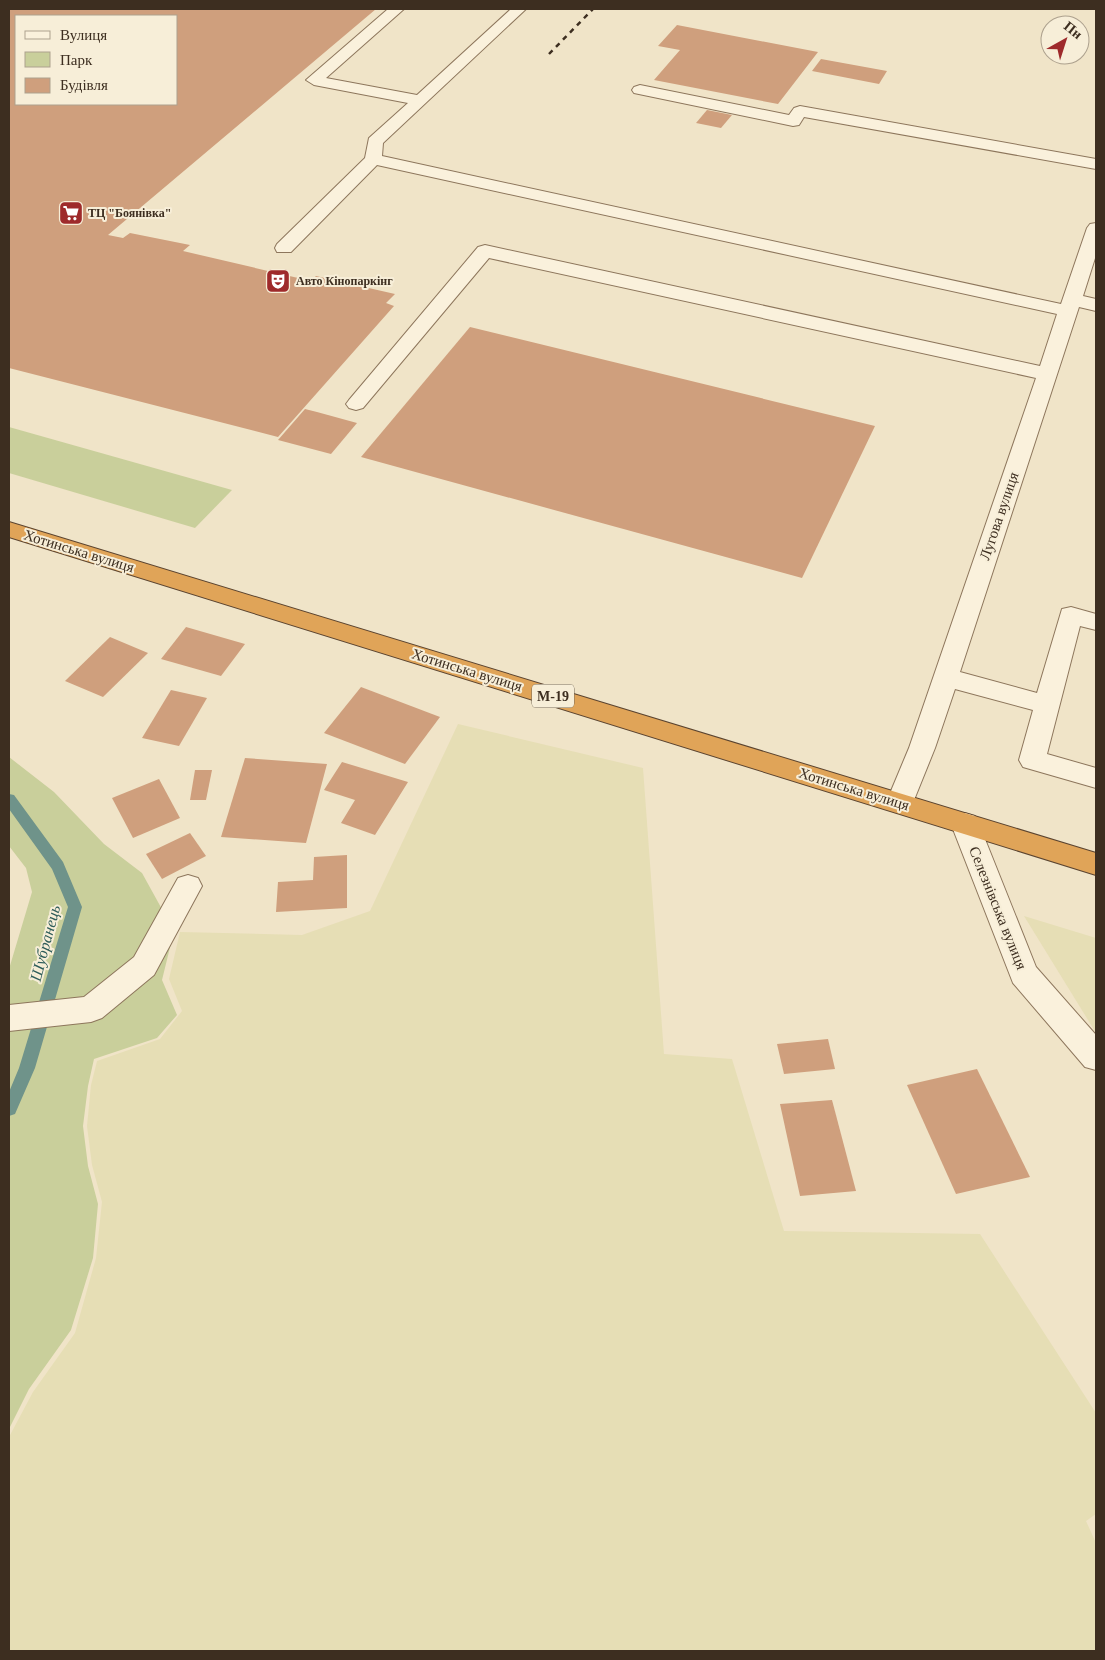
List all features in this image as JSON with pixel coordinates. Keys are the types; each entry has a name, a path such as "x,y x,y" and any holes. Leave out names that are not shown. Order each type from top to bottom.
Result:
{"highway":[{"name":"Хотинська вулиця","path":"9,529 1096,864"}],"street":[{"path":"398,9 314,80 420,100"},
{"path":"284,248 373,159 375,142 519,9"},
{"path":"640,90 793,121 800,110 1096,164"},
{"path":"373,159 1070,305 1096,305"},
{"name":"Лугова вулиця","path":"900,803 922,748 1070,305 1090,262 1096,228"},
{"path":"356,404 485,252 1047,374"},
{"path":"1096,622 1071,615 1032,760 1096,778"},
{"path":"945,677 1047,705"},
{"name":"Селезнівська вулиця","path":"965,824 1024,974 1096,1056"},
{"path":"13,1017 91,1009 144,966 188,886"}],"shaded area":[{"path":"458,724 643,768 664,1054 732,1059 784,1231 980,1234 1096,1413 1096,1514 1086,1521 1096,1543 1096,1651 9,1651 9,1437 33,1392 75,1333 96,1258 102,1202 92,1165 87,1126 91,1085 97,1061 160,1039 182,1011 169,979 180,932 302,935 370,911"},
{"path":"1024,916 1096,938 1096,1033"}],"green space":[{"path":"9,427 232,490 195,528 9,473"},
{"path":"9,757 54,792 104,844 142,873 174,931 162,980 177,1015 157,1038 94,1059 88,1086 83,1126 88,1166 98,1204 93,1258 71,1330 29,1389 9,1429 9,969 32,892 26,868 9,846"}],"building":[{"name":"ТЦ \"Боянівка\"","path":"9,9 376,9 108,235 123,238 130,233 190,245 183,251 311,281 316,276 395,294 386,303 394,306 278,437 9,368"},
{"path":"677,25 818,52 778,104 654,80 680,50 658,46"},
{"path":"821,59 887,71 879,84 812,71"},
{"path":"707,110 732,115 721,128 696,123"},
{"path":"470,327 875,426 802,578 361,457"},
{"path":"305,409 357,423 331,454 278,440"},
{"path":"186,627 245,644 221,676 161,659"},
{"path":"110,637 148,653 103,697 65,681"},
{"path":"361,687 440,717 405,764 324,733"},
{"path":"171,690 207,698 179,746 142,738"},
{"path":"245,758 327,764 306,843 221,837"},
{"path":"342,762 408,782 375,835 341,823 355,800 324,790"},
{"path":"195,770 212,770 206,800 190,800"},
{"path":"159,779 180,818 133,838 112,798"},
{"path":"190,833 206,856 162,879 146,854"},
{"path":"347,855 347,908 276,912 278,882 313,880 314,857"},
{"path":"828,1039 835,1069 784,1074 777,1044"},
{"path":"977,1069 1030,1177 956,1194 907,1085"},
{"path":"832,1100 856,1191 800,1196 780,1104"}],"waterway":[{"name":"Шубранець","path":"9,799 58,866 75,907 27,1068 9,1109"}],"railway":[{"path":"549,54 593,9"}],"place":[{"name":"ТЦ \"Боянівка\"","path":"71,213"},
{"name":"Авто Кінопаркінг","path":"278,281"}]}
